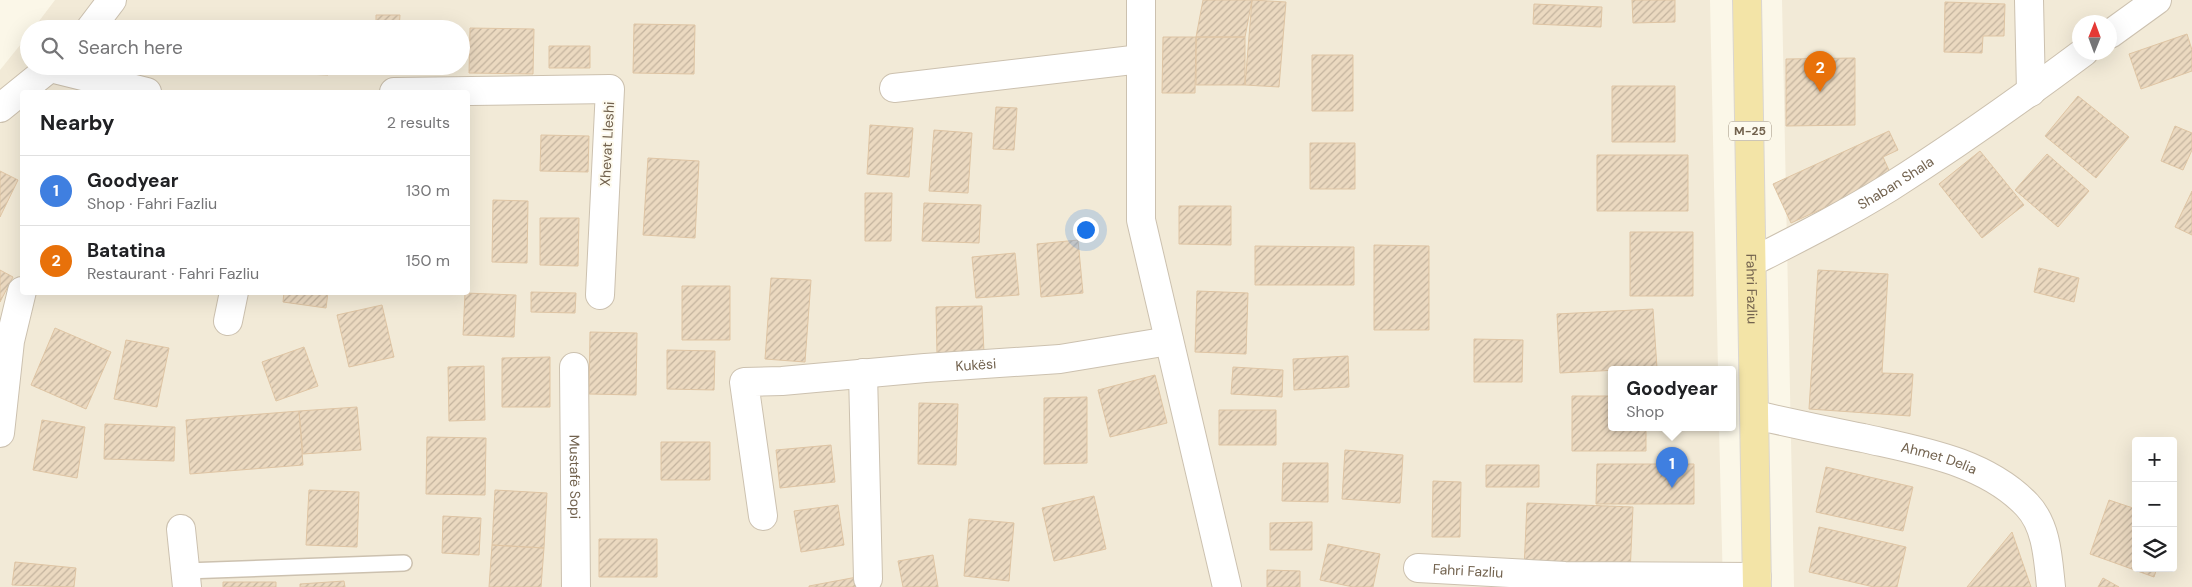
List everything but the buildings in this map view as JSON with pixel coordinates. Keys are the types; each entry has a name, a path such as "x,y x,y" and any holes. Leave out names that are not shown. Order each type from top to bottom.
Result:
{"main road":[{"name":"Fahri Fazliu","path":"1747,0 1757,582"}],"street":[{"path":"97,20 112,0"},
{"path":"1141,0 1141,220 1227,587"},
{"path":"2028,0 2031,92"},
{"path":"2117,29 2157,0"},
{"path":"894,88 1141,59"},
{"name":"Shaban Shala","path":"1752,262 1822,226 1889,187 2031,92 2073,60"},
{"path":"22,90 41,75"},
{"path":"82,75 139,90"},
{"name":"Xhevat Lleshi","path":"470,91 610,88 600,295"},
{"path":"0,108 20,92"},
{"path":"0,433 10,341 21,295"},
{"path":"228,321 233,295"},
{"name":"Kukësi","path":"764,516 744,382 782,382 864,373 1060,359 1169,341"},
{"name":"Mustafë Sopi","path":"574,367 576,587"},
{"path":"864,373 868,579"},
{"name":"Ahmet Delia","path":"1755,415 1921,451 1962,463 1999,482 2028,505 2044,534 2051,587"},
{"path":"181,529 186,579"},
{"name":"Fahri Fazliu","path":"1418,568 1565,576 1757,582"}],"lane":[{"path":"186,579 404,563"}],"shaded area":[{"path":"55,0 1710,0 1718,366 1608,366 1608,431 1719,431 1723,587 0,587 0,70 20,45 20,75 470,75 470,20 40,20"},
{"path":"1782,0 2192,0 2192,587 1794,587"}],"place":[{"name":"Batatina","path":"1820,92"},
{"name":"Goodyear","path":"1672,488"}]}
